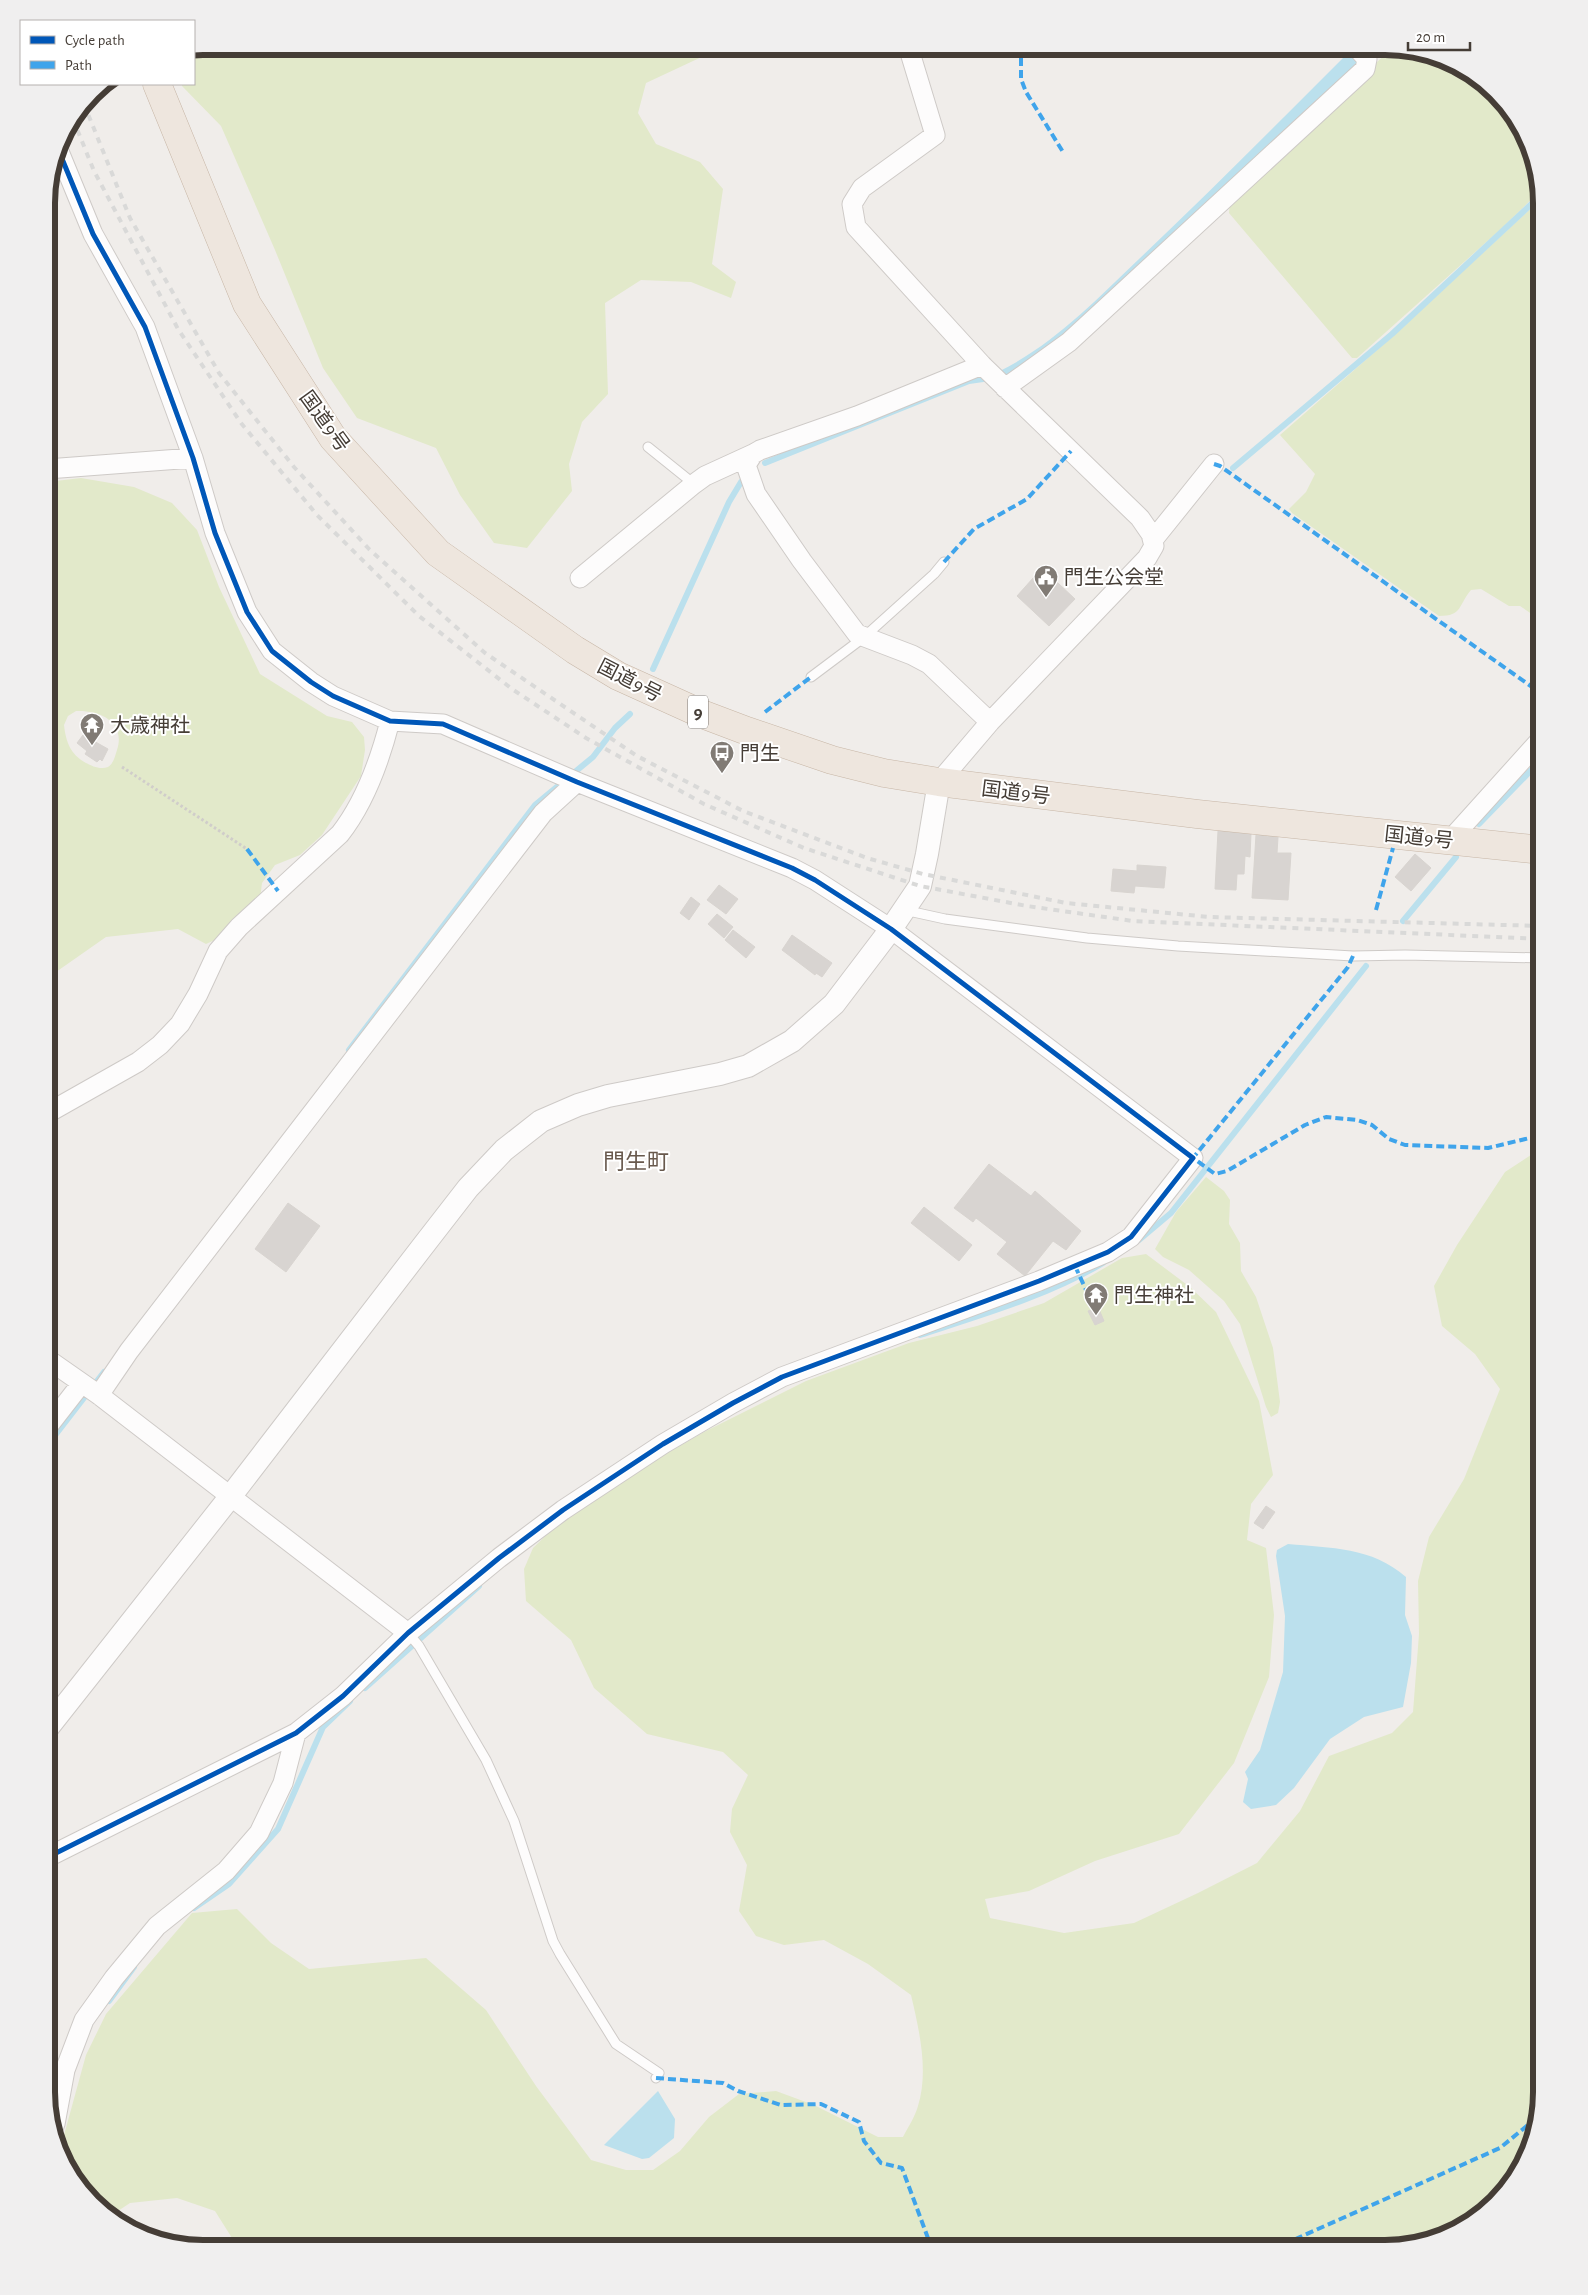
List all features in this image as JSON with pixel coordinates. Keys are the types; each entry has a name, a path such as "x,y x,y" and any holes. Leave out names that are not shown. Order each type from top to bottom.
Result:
{"highway":[{"name":"国道9号","path":"156,85 247,304 333,438 438,553 575,650 618,676 711,718 832,760 884,773 939,782 1187,813 1533,849"}],"street":[{"path":"55,1719 230,1497 468,1188 504,1150 541,1121 578,1105 608,1096 720,1074 748,1066 792,1041 834,1004 914,896 923,874 939,782 990,722 1147,558 1152,550 1153,540 1147,526 1140,518 995,377 856,227 852,204 862,188 935,135 911,55"},
{"path":"580,578 704,476 753,454 890,403 995,377 1069,342 1365,69 1367,59 1364,55"},
{"path":"55,1854 296,1733 413,1639 498,1558 563,1510 663,1444 734,1403 782,1378 1039,1282 1108,1252 1131,1237 1193,1158 891,929 815,880 792,868 568,778 442,724 390,721 333,696 310,682 272,651 246,612 215,533 193,458 145,327 93,234 62,159"},
{"path":"753,454 746,465 756,494 802,561 857,634 929,664 990,722"},
{"path":"55,469 193,458"},
{"path":"1153,540 1214,464"},
{"path":"55,1109 138,1062 160,1045 180,1024 198,994 218,951 239,927 340,834 349,823 368,785 384,746 390,721"},
{"path":"1450,840 1533,748"},
{"path":"98,1395 568,778"},
{"path":"55,1365 98,1395 413,1639"},
{"path":"55,1418 81,1384"},
{"path":"57,2115 65,2070 84,2020 114,1978 157,1926 226,1871 260,1833 283,1784 296,1733"}],"lane":[{"path":"648,448 694,484"},
{"path":"811,678 863,638 934,574 944,562"},
{"path":"904,910 946,920 1068,936 1178,946 1353,956 1405,955 1533,958"},
{"path":"413,1639 486,1760 514,1821 553,1941 560,1954 616,2044 658,2073 656,2078"}],"path":[{"path":"122,767 247,848"}],"green space":[{"path":"195,55 706,55 646,83 638,113 656,144 700,162 723,189 712,264 736,282 731,298 691,282 641,280 605,303 608,394 582,422 569,464 572,491 527,548 494,543 460,495 436,448 357,418 323,368 275,250 221,126 182,86 195,85"},
{"path":"1384,55 1414,58 1451,70 1490,98 1513,129 1522,146 1532,184 1533,198 1357,358 1352,358 1229,213 1230,200"},
{"path":"1533,206 1533,615 1520,606 1509,606 1481,589 1471,590 1456,612 1439,616 1292,513 1289,509 1306,492 1315,474 1280,435 1393,336"},
{"path":"81,478 134,487 172,503 197,530 219,587 260,674 327,716 352,722 364,737 365,750 361,776 322,835 300,855 275,865 262,883 260,899 228,934 206,944 178,929 106,937 55,973 55,481","holes":["76,711 94,713 109,720 118,732 117,750 113,761 105,768 93,766 76,756 66,737 64,725 68,716"]},
{"path":"1533,1154 1533,2092 1532,2111 1522,2149 1502,2182 1490,2197 1475,2209 1442,2229 1404,2239 1385,2240 232,2240 215,2211 177,2198 130,2203 117,2212 98,2197 86,2182 75,2166 63,2139 86,2055 106,2014 192,1913 237,1909 271,1943 309,1969 426,1958 486,2010 536,2086 591,2160 626,2170 653,2170 680,2151 709,2117 739,2094 776,2091 814,2105 878,2137 903,2137 917,2110 923,2079 922,2050 911,1995 868,1964 824,1940 784,1945 756,1936 739,1911 747,1865 730,1832 732,1809 748,1775 723,1752 647,1734 594,1688 571,1640 526,1601 524,1569 533,1548 566,1516 622,1479 704,1432 806,1381 909,1343 977,1326 1044,1303 1122,1258 1146,1254 1190,1287 1216,1312 1259,1401 1273,1475 1251,1504 1247,1540 1266,1548 1274,1615 1269,1677 1234,1763 1179,1834 1095,1861 1029,1891 985,1899 990,1918 1064,1933 1134,1923 1257,1863 1300,1811 1329,1756 1392,1733 1413,1712 1419,1634 1418,1581 1429,1537 1464,1479 1500,1389 1475,1354 1442,1326 1434,1286 1457,1245 1505,1172"},
{"path":"1206,1177 1224,1191 1230,1200 1229,1224 1240,1243 1241,1271 1256,1297 1273,1348 1280,1402 1278,1413 1271,1417 1266,1407 1240,1324 1224,1301 1189,1270 1163,1257 1155,1249 1176,1212"}],"water":[{"path":"1346,55 1366,55 1075,332 1005,379 998,372 1037,349 1073,321 1220,180"},
{"path":"1288,1544 1335,1548 1365,1554 1393,1567 1406,1577 1405,1615 1412,1636 1411,1663 1403,1707 1364,1717 1330,1739 1294,1788 1276,1805 1251,1809 1243,1802 1248,1779 1245,1772 1260,1750 1283,1672 1285,1616 1276,1556 1277,1550"},
{"path":"658,2091 675,2119 674,2138 649,2158 642,2159 604,2145"}],"building":[{"name":"門生公会堂","path":"1042,568 1075,599 1049,626 1017,596"},
{"name":"大歳神社","path":"83,735 108,749 102,761 100,759 97,762 85,754 87,751 77,743"},
{"path":"1218,831 1251,833 1250,857 1245,856 1244,874 1237,874 1236,890 1215,889"},
{"path":"1256,835 1278,837 1277,853 1291,853 1288,900 1252,898"},
{"path":"1415,854 1431,868 1411,891 1395,877"},
{"path":"1137,865 1166,867 1164,888 1135,886 1134,893 1111,891 1113,869 1137,871"},
{"path":"719,885 738,899 726,914 707,900"},
{"path":"691,897 700,904 689,920 680,913"},
{"path":"717,914 733,927 724,938 708,924"},
{"path":"733,930 755,947 746,958 725,940"},
{"path":"792,935 832,963 822,977 816,973 815,975 782,950"},
{"path":"989,1164 1031,1196 1035,1191 1081,1231 1066,1250 1053,1241 1025,1276 997,1254 1007,1242 976,1218 973,1222 954,1208"},
{"path":"288,1203 320,1226 286,1272 255,1249"},
{"path":"924,1207 972,1245 959,1261 911,1223"},
{"name":"門生神社","path":"1098,1307 1104,1321 1095,1325 1088,1311"},
{"path":"1266,1506 1275,1512 1263,1529 1254,1523"}],"waterway":[{"path":"1233,468 1392,334 1533,203"},
{"path":"765,463 969,381 990,378"},
{"path":"653,669 729,502 741,482"},
{"path":"349,1050 535,805 593,757 615,728 630,714"},
{"path":"1479,824 1533,768"},
{"path":"1403,921 1456,857"},
{"path":"1139,1240 1171,1213 1366,966"},
{"path":"920,1335 1037,1295 1082,1275 1103,1263"},
{"path":"55,1435 104,1372"},
{"path":"365,1688 479,1586"},
{"path":"194,1908 229,1884 278,1829 323,1727 350,1701"},
{"path":"109,2001 134,1967"}],"railway":[{"path":"87,112 130,218 219,373 294,467 369,549 485,653 637,756 743,811 867,858 923,874 1066,903 1209,917 1533,926"},
{"path":"76,127 94,171 178,329 241,423 317,515 419,616 512,689 586,738 704,804 804,848 920,886 1027,906 1133,921 1533,939"}],"marked path":[{"path":"1021,55 1021,79 1026,92 1063,152"},
{"path":"944,562 974,529 1027,499 1071,451"},
{"path":"1214,464 1220,466 1533,688"},
{"path":"765,712 811,677"},
{"path":"1376,910 1393,848"},
{"path":"247,849 278,891"},
{"path":"1353,956 1348,967 1193,1158 1215,1174 1227,1171 1305,1125 1326,1117 1357,1120 1372,1125 1389,1139 1405,1145 1488,1148 1533,1137"},
{"path":"1075,1266 1087,1292"},
{"path":"656,2078 723,2083 738,2091 781,2105 821,2104 859,2122 864,2141 881,2163 902,2168 929,2240"},
{"path":"1293,2240 1500,2148 1529,2124"}],"cycle path":[{"path":"55,1854 296,1733 343,1696 408,1633 499,1558 563,1510 663,1444 733,1403 782,1377 1039,1281 1108,1252 1131,1237 1193,1158 891,929 815,880 792,868 577,782 443,724 390,721 333,696 311,682 272,651 247,612 215,533 193,458 145,327 93,234 62,159"}],"place":[{"name":"門生公会堂","path":"1046,598"},
{"name":"大歳神社","path":"92,746"},
{"name":"門生","path":"722,774"},
{"name":"門生神社","path":"1096,1316"}],"district":[{"name":"門生町","path":"636,1161"}]}
